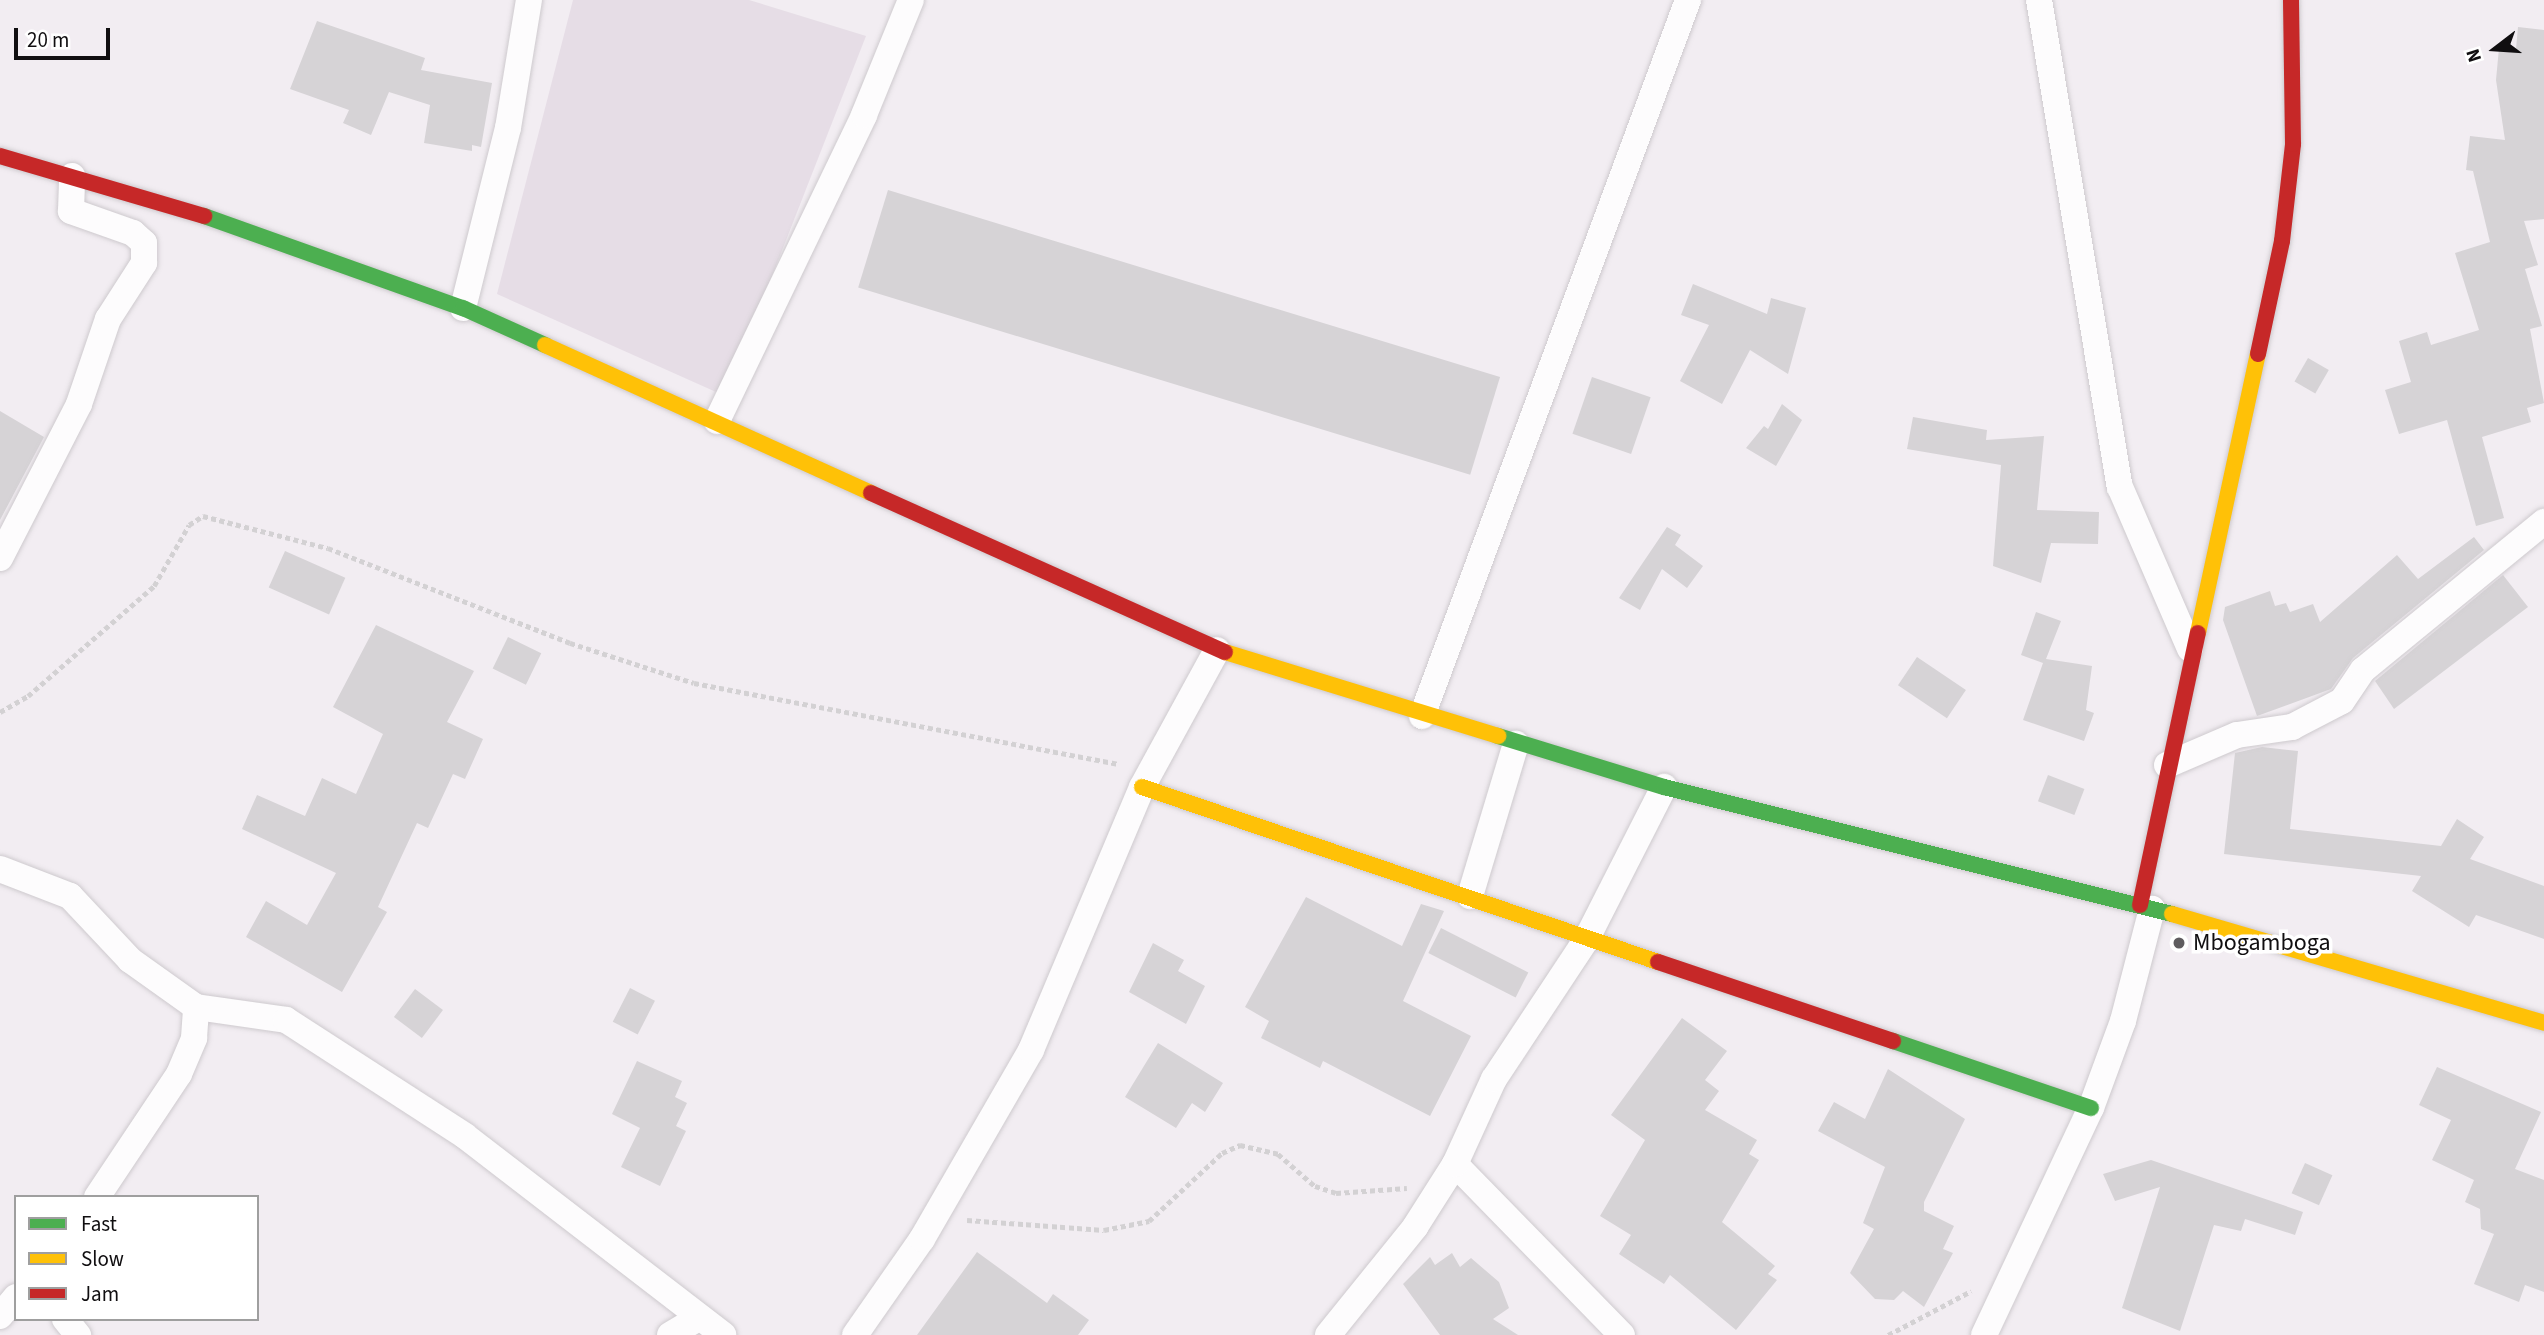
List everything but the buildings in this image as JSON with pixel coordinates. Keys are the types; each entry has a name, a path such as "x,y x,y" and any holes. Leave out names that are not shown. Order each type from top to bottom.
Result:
{"main road":[{"path":"2146,907 2168,765 2190,649 2282,241 2293,144 2291,0"},
{"path":"0,156 169,203 463,308 1217,650 1422,716 1664,787 2146,907 2544,1023"},
{"path":"1147,778 1586,940 2091,1108"}],"street":[{"path":"463,308 508,128 529,0"},
{"path":"717,421 864,116 911,0"},
{"path":"1422,716 1688,0"},
{"path":"2039,0 2120,487 2190,649"},
{"path":"0,558 79,404 108,319 144,263 144,243 133,233 71,211 72,176"},
{"path":"2168,765 2237,735 2292,727 2342,701 2363,670 2544,522"},
{"path":"855,1335 928,1228 1031,1050 1147,778 1217,650"},
{"path":"1469,896 1516,744"},
{"path":"1328,1335 1449,1174 1494,1079 1586,940 1664,787"},
{"path":"0,869 70,897 130,960 196,1007 286,1020 466,1136 697,1319 723,1335"},
{"path":"1984,1335 2019,1266 2091,1108 2146,907"},
{"path":"98,1195 179,1074 194,1038 196,1007"},
{"path":"1449,1174 1622,1335"},
{"path":"0,1316 14,1299"},
{"path":"670,1335 697,1319"},
{"path":"67,1321 78,1335"}],"path":[{"path":"0,712 28,696 155,586 189,525 203,516 328,548 570,643 694,683 1147,778"},
{"path":"928,1228 965,1219 1104,1230 1149,1221 1223,1153 1240,1145 1278,1154 1315,1186 1336,1193 1449,1174"},
{"path":"1888,1335 2019,1266"}],"shaded area":[{"path":"573,0 749,0 866,36 725,396 497,294"}],"traffic: fast":[{"path":"204,216 463,308 545,345"},
{"path":"1498,736 1664,787 2172,914"},
{"path":"1893,1041 2091,1108"}],"traffic: slow":[{"path":"545,345 871,493"},
{"path":"2198,633 2258,354"},
{"path":"1225,652 1498,736"},
{"path":"1142,787 1658,962"},
{"path":"2172,914 2544,1023"}],"traffic: jam":[{"path":"2258,354 2282,241 2293,144 2291,0"},
{"path":"0,156 204,216"},
{"path":"871,493 1225,652"},
{"path":"2140,905 2198,633"},
{"path":"1658,962 1893,1041"}],"place":[{"name":"Mbogamboga","path":"2179,943"}]}
